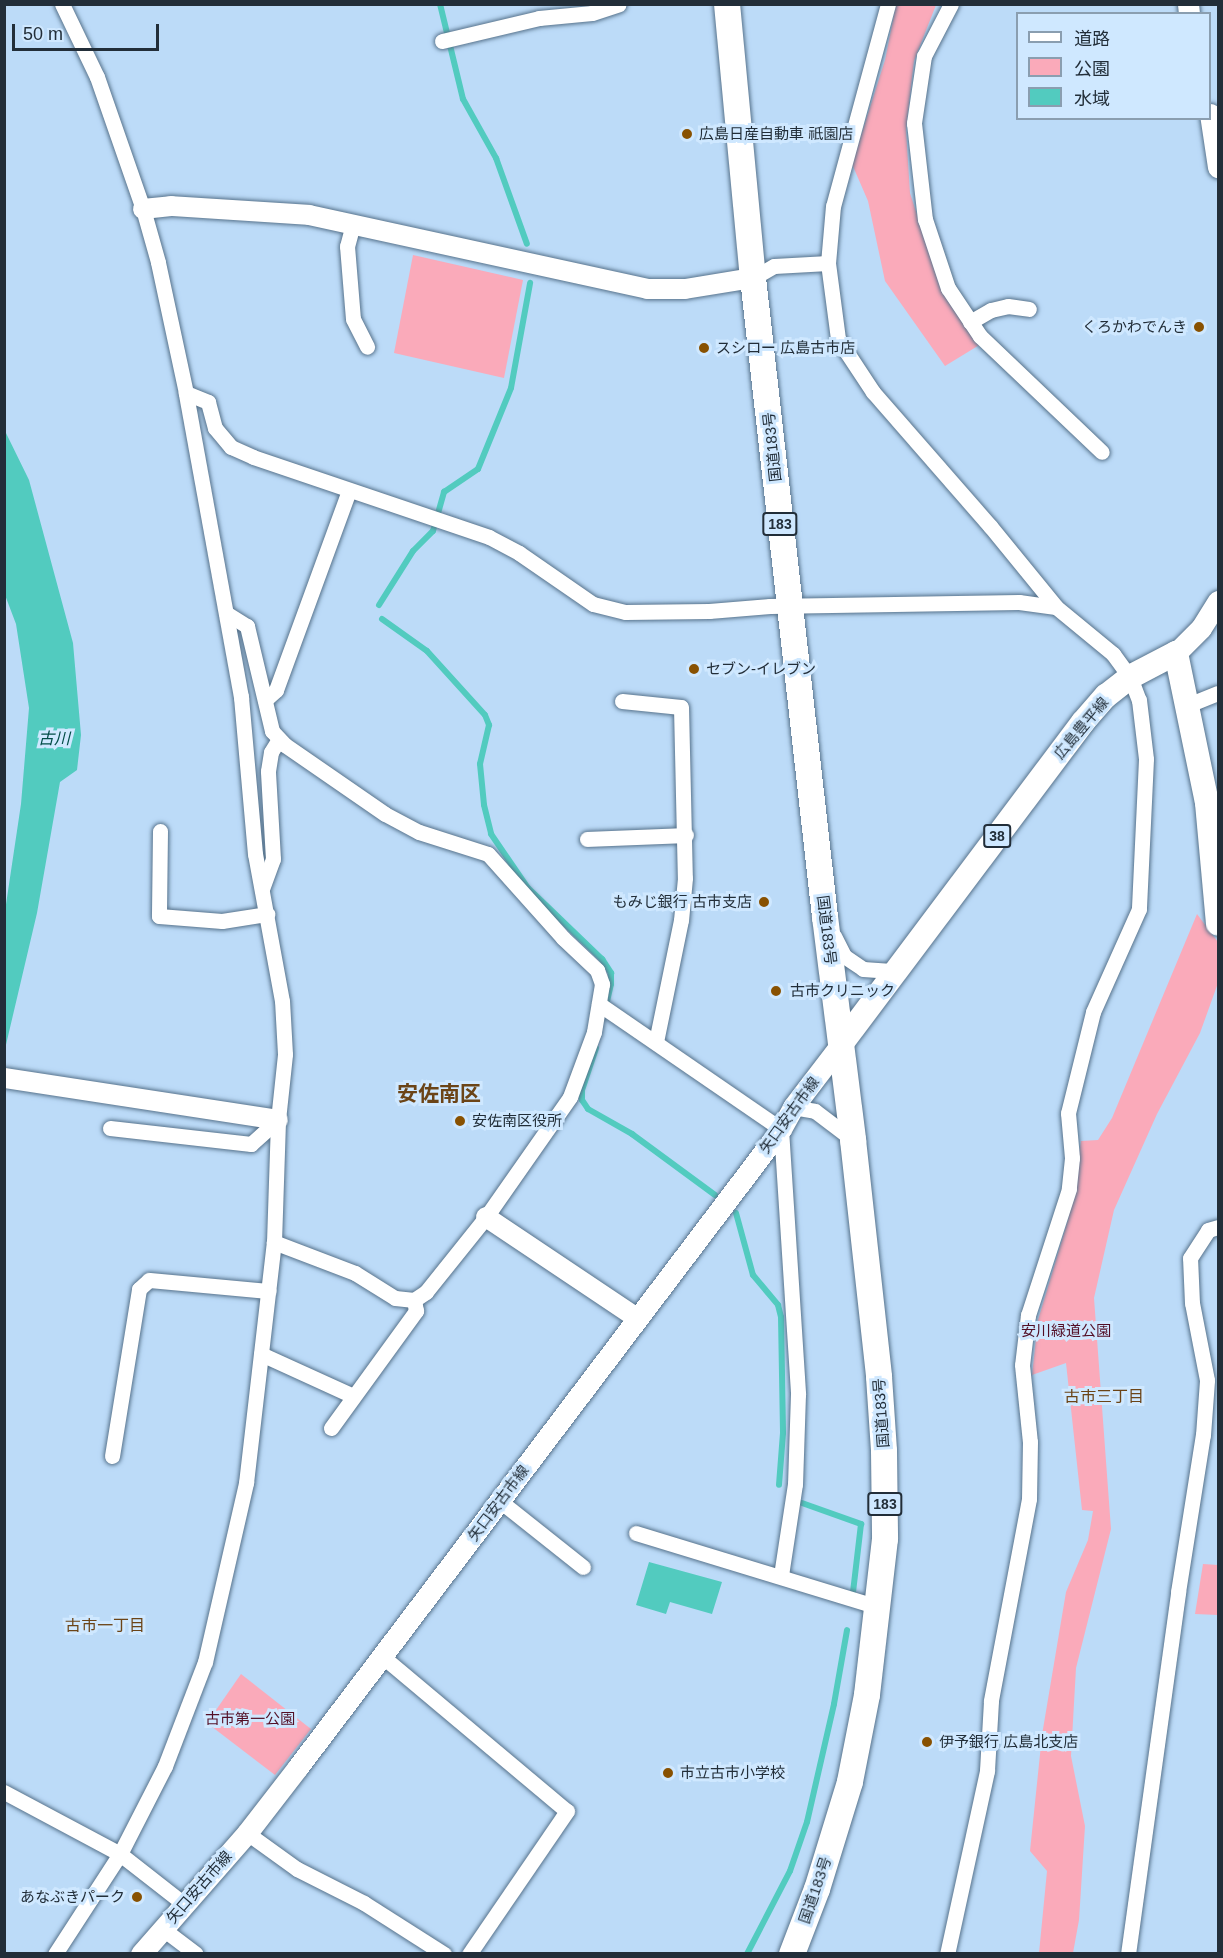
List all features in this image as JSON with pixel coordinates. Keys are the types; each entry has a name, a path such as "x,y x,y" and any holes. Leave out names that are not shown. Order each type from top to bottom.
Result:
{"highway":[{"name":"国道183号","path":"727,4 753,278 825,917 853,1140 879,1377 884,1451 885,1539 879,1607 867,1695 850,1782 817,1889 792,1953"}],"main road":[{"path":"1210,120 1218,167"},
{"path":"1218,601 1201,628 1176,653 1207,803 1218,923"},
{"name":"広島豊平線","path":"842,1044 1083,722 1106,696 1130,677 1176,653"},
{"name":"矢口安古市線","path":"141,1953 247,1833 781,1129 793,1107 842,1044"}],"street":[{"path":"55,1953 120,1854 165,1766 205,1662 246,1483 274,1242 278,1120 285,1054 282,1001 255,854 241,697 186,393 158,262 143,209 97,77 62,4"},
{"path":"448,39 539,18 592,13 619,4"},
{"path":"888,4 834,206 828,263 838,339 873,392 990,525 1056,607 1113,654 1130,677 1139,700 1146,759 1139,909 1093,1012 1068,1113 1072,1158 1069,1189 1028,1315 1023,1365 1030,1442 1029,1499 991,1701 987,1771 947,1953"},
{"path":"951,4 924,56 914,123 926,219 948,288 980,336 1102,452"},
{"path":"143,209 171,206 309,215 647,288 685,289 753,278 774,266 828,263"},
{"path":"352,224 347,246 353,319 367,347"},
{"path":"970,322 991,310 1008,306 1029,309"},
{"path":"186,393 208,402 215,428 231,447 349,491 489,537 519,553 593,604 625,612 789,606 1019,602 1056,607"},
{"path":"265,700 276,690 349,491"},
{"path":"226,613 247,627 272,731 279,739 385,814 419,832 488,854 563,938 597,970 602,984 594,1032 570,1097 486,1217 426,1292 414,1300 394,1298 355,1273 274,1242"},
{"path":"1188,705 1218,693"},
{"path":"622,701 681,707 686,835 681,920 656,1042"},
{"path":"262,889 273,859 268,771 271,752 279,739"},
{"path":"160,831 159,916 222,921 267,914"},
{"path":"587,838 686,835"},
{"path":"825,917 844,956 863,969 878,972 896,971"},
{"path":"599,1004 781,1129 798,1394 795,1484 781,1576"},
{"path":"4,1078 278,1120"},
{"path":"793,1107 815,1111 853,1140"},
{"path":"110,1128 250,1144 278,1120"},
{"path":"486,1217 637,1318"},
{"path":"1128,1953 1178,1592 1203,1435 1207,1380 1192,1303 1190,1258 1208,1230 1218,1227"},
{"path":"111,1456 139,1288 149,1280 268,1291"},
{"path":"331,1428 416,1311 414,1300"},
{"path":"261,1354 353,1396"},
{"path":"500,1501 583,1567"},
{"path":"636,1533 879,1607"},
{"path":"382,1656 567,1812 469,1953"},
{"path":"4,1792 120,1854 184,1904"},
{"path":"247,1833 297,1869 364,1904 444,1953"},
{"path":"164,1929 196,1953"}],"green space":[{"path":"896,5 936,5 914,61 906,130 910,193 941,289 981,344 945,366 885,281 868,201 852,164 885,60"},
{"path":"413,255 523,280 504,378 394,353"},
{"name":"安川緑道公園","path":"1197,914 1218,942 1218,983 1200,1033 1157,1114 1114,1210 1094,1298 1111,1529 1076,1668 1071,1756 1085,1826 1079,1920 1073,1953 1039,1953 1047,1871 1030,1851 1042,1735 1066,1592 1088,1540 1093,1511 1082,1510 1066,1363 1032,1375 1038,1320 1068,1220 1081,1141 1098,1140 1112,1118"},
{"path":"1203,1564 1218,1565 1218,1615 1195,1614"},
{"name":"古市第一公園","path":"241,1674 311,1729 275,1775 207,1723"}],"water":[{"name":"古川","path":"5,431 29,480 73,643 81,735 77,770 60,782 37,913 5,1049 5,911 21,804 29,708 16,624 5,595"},
{"path":"649,1562 722,1582 712,1614 670,1602 666,1614 636,1605"}],"waterway":[{"path":"440,4 463,99 496,158 527,244"},
{"path":"379,605 413,551 433,531 444,492 478,469 511,388 530,283"},
{"path":"382,619 427,651 485,715 489,725 480,764 484,805 491,834 528,888 602,959 611,973 606,1006"},
{"path":"596,1048 582,1090 582,1100 588,1109 632,1134 715,1195"},
{"path":"736,1213 753,1275 778,1305 781,1317 783,1433 779,1485"},
{"path":"802,1503 861,1524 853,1592"},
{"path":"747,1954 790,1871 807,1822 834,1704 847,1630"}],"place":[{"name":"広島日産自動車 祇園店","path":"687,134"},
{"name":"くろかわでんき","path":"1199,327"},
{"name":"スシロー 広島古市店","path":"704,348"},
{"name":"セブン-イレブン","path":"694,669"},
{"name":"もみじ銀行 古市支店","path":"764,902"},
{"name":"古市クリニック","path":"776,991"},
{"name":"安佐南区役所","path":"460,1121"},
{"name":"伊予銀行 広島北支店","path":"927,1742"},
{"name":"市立古市小学校","path":"668,1773"},
{"name":"あなぶきパーク","path":"137,1897"}],"district":[{"name":"安佐南区","path":"439,1094"},
{"name":"古市三丁目","path":"1104,1397"},
{"name":"古市一丁目","path":"105,1626"}]}
